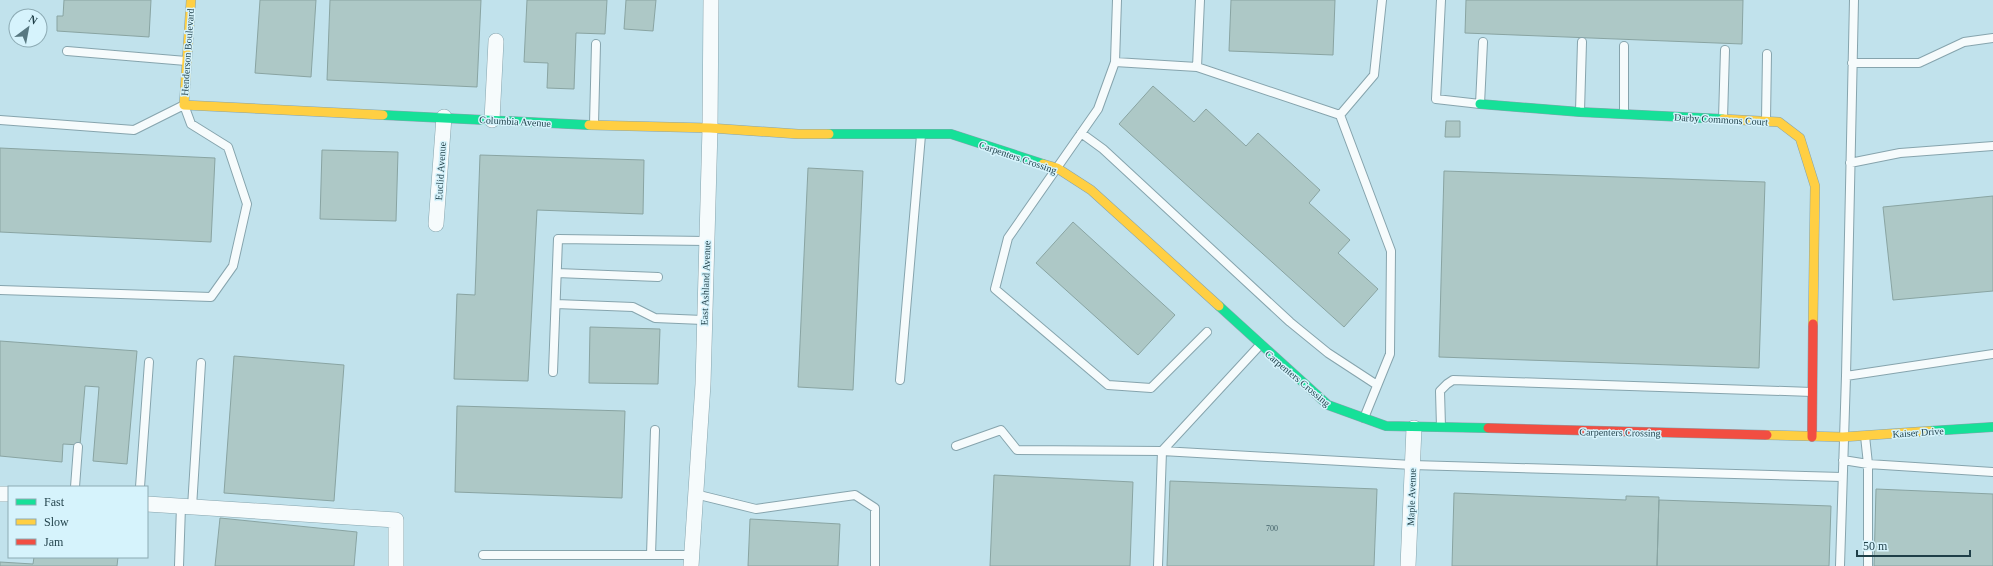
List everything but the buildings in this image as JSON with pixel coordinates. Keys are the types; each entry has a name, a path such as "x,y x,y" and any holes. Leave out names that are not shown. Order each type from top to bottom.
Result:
{"street":[{"name":"Henderson Boulevard","path":"184,105 191,0"},
{"name":"East Ashland Avenue","path":"691,560 703,384 703,320 710,128 712,0"},
{"path":"492,120 496,40"},
{"name":"Darby Commons Court","path":"1480,104 1580,112 1779,122 1800,138 1815,186 1812,437"},
{"name":"Columbia Avenue","path":"184,105 594,125 710,128 798,134 846,135"},
{"name":"Euclid Avenue","path":"436,224 444,117"},
{"name":"Carpenters Crossing","path":"846,135 951,134 1057,168 1091,190 1260,345 1328,405 1386,426 1414,428 1843,437"},
{"name":"Kaiser Drive","path":"1843,437 1993,427"},
{"name":"Maple Avenue","path":"1408,566 1414,428"},
{"path":"149,504 396,520 396,566"}],"lane":[{"path":"1117,0 1115,62 1098,109 1008,238 995,289 1108,385 1151,388 1207,332"},
{"path":"1197,67 1200,0"},
{"path":"1340,115 1374,76 1382,0"},
{"path":"1441,0 1436,99 1480,104 1482,42"},
{"path":"1840,566 1846,376 1854,0"},
{"path":"1852,63 1919,63 1964,42 1993,38"},
{"path":"1580,112 1582,42"},
{"path":"594,125 596,44"},
{"path":"1624,46 1624,114"},
{"path":"1722,119 1725,50"},
{"path":"67,51 187,61"},
{"path":"1766,121 1767,54"},
{"path":"1115,62 1197,67 1340,115"},
{"path":"0,120 134,130 184,105 191,124 228,147 247,204 233,266 211,296 0,290"},
{"path":"1340,115 1390,251 1390,354 1364,418"},
{"path":"1081,134 1103,149 1290,322 1328,353 1377,385"},
{"path":"900,380 921,135"},
{"path":"1850,163 1900,153 1993,146"},
{"path":"553,372 558,239 706,240"},
{"path":"557,274 658,277"},
{"path":"556,304 633,307 655,318 703,320"},
{"path":"1158,566 1162,450 1260,345"},
{"path":"1846,376 1993,354"},
{"path":"140,486 149,362"},
{"path":"179,566 201,363"},
{"path":"1440,428 1440,391 1454,380 1812,392"},
{"path":"651,555 655,430"},
{"path":"956,446 1001,430 1017,450 1162,450 1412,465 1842,477"},
{"path":"1865,436 1868,464 1868,566"},
{"path":"75,486 78,447"},
{"path":"1843,460 1868,464 1993,472"},
{"path":"695,494 756,509 855,496 875,508 875,566"},
{"path":"484,555 651,555 691,560"}],"traffic: fast":[{"path":"1480,104 1580,112 1723,119"},
{"path":"383,115 589,125"},
{"path":"829,134 951,134 1043,164"},
{"path":"1219,306 1328,405 1386,426 1488,428"},
{"path":"1930,431 1993,427"}],"traffic: slow":[{"path":"191,0 184,105 383,115"},
{"path":"1723,119 1779,122 1800,138 1815,186 1813,324"},
{"path":"589,125 710,128 798,134 829,134"},
{"path":"1043,164 1057,168 1091,190 1219,306"},
{"path":"1767,435 1843,437 1930,431"}],"traffic: jam":[{"path":"1812,437 1813,324"},
{"path":"1488,428 1767,435"}]}
